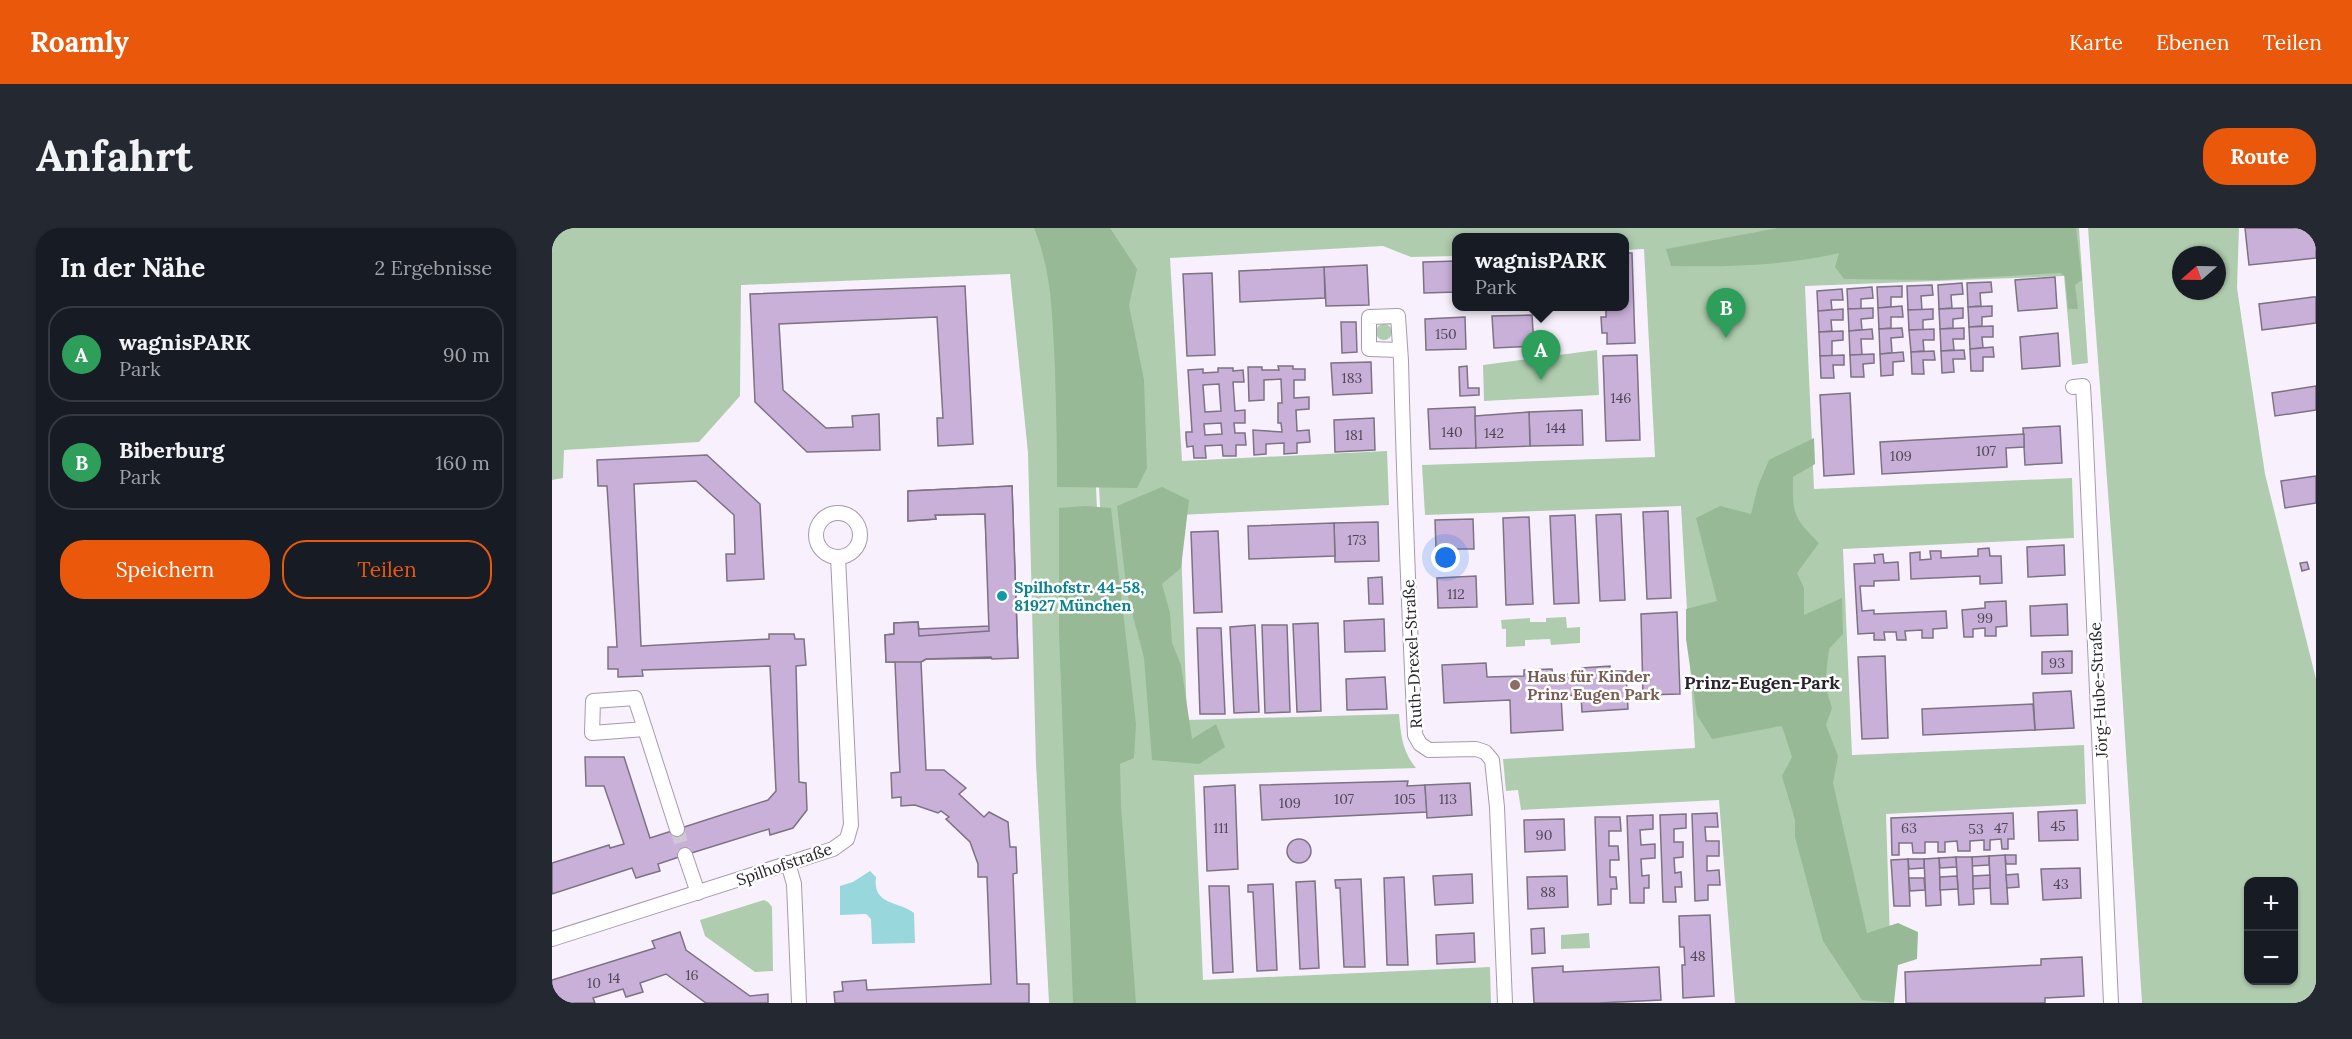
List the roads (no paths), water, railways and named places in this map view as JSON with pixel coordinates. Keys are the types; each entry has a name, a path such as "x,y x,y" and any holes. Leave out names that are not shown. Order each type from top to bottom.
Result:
{"street":[{"name":"Ruth-Drexel-Straße","path":"1400,350 1415,735 1420,744 1429,750 1476,749 1485,753 1492,760 1497,807 1505,1003"},
{"name":"Jörg-Hube-Straße","path":"2073,387 2082,386 2085,422 2111,1003"},
{"name":"Spilhofstraße","path":"552,939 833,849 847,839 851,825 838,557"},
{"path":"645,729 676,829"},
{"path":"685,855 698,893"},
{"path":"788,863 794,884 799,1003"}],"water":[{"path":"870,871 876,877 878,893 883,898 914,913 915,943 872,944 871,919 866,914 840,915 840,886 853,882"}],"tunnel":[{"path":"677,829 685,855"}],"place":[{"name":"Biberburg","path":"1726,338"},
{"name":"wagnisPARK","path":"1541,380"},
{"name":"Spilhofstr. 44-58, 81927 München","path":"1002,596"},
{"name":"Haus für Kinder Prinz Eugen Park","path":"1515,685"}],"district":[{"name":"Prinz-Eugen-Park","path":"1762,683"}]}
